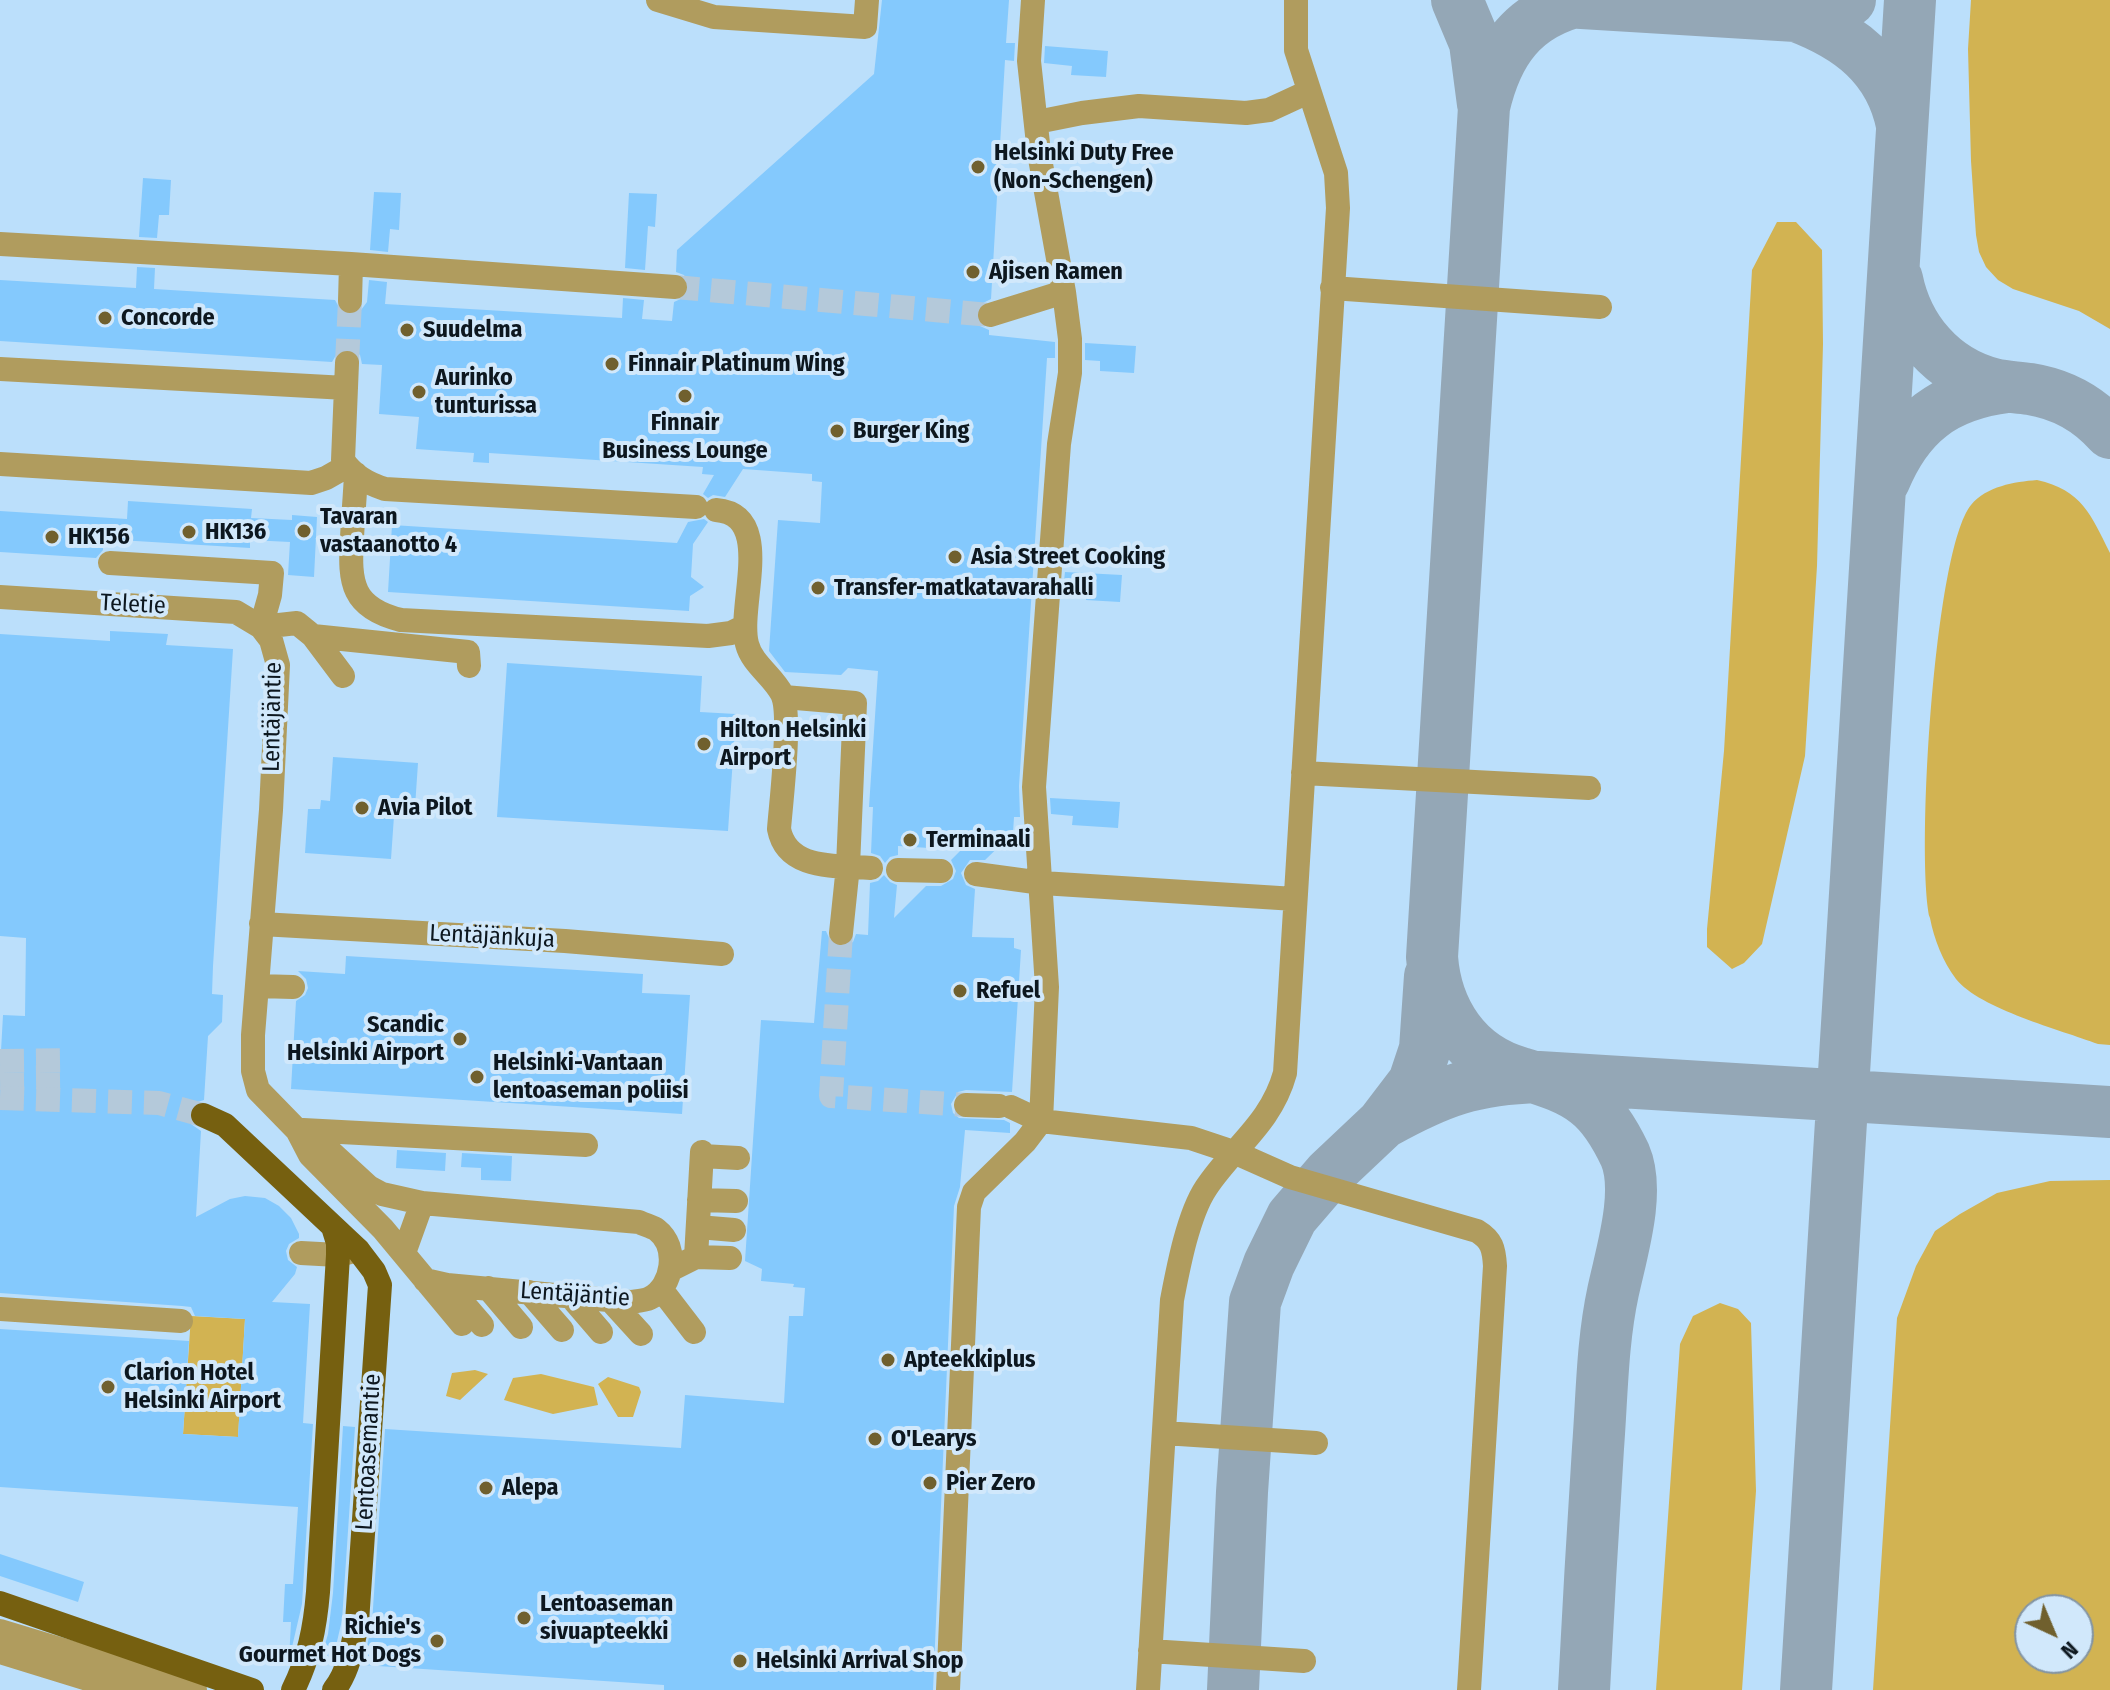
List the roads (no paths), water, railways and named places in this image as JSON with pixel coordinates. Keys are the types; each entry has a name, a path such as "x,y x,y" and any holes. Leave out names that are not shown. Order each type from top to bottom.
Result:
{"main road":[{"name":"Lentoasemantie","path":"203,1115 225,1125 333,1227 338,1243 374,1271 380,1285 357,1622 352,1652 341,1682 334,1690"},
{"name":"Lentoasemantie","path":"293,1690 305,1665 315,1630 348,1253"},
{"path":"0,1603 252,1690"}],"street":[{"path":"658,0 714,17 865,27 867,0"},
{"path":"948,1690 969,1207 974,1192 1025,1142 1041,1121 1047,987 1034,787 1059,444 1070,373 1070,339 1039,153 1029,61 1033,0"},
{"path":"1148,1690 1172,1300 1181,1251 1205,1190 1265,1118 1279,1093 1285,1073 1338,208 1336,173 1296,50 1296,0"},
{"path":"1037,122 1139,106 1246,113 1269,110 1308,92"},
{"path":"0,244 675,287"},
{"path":"350,301 351,264"},
{"path":"1332,288 1600,307"},
{"path":"990,315 1064,292"},
{"path":"347,363 343,460 370,484 385,489 706,508 727,511 739,518 748,530 751,546 745,626 747,645 755,661 784,697 786,725 779,829 782,843 793,856 805,861 860,867"},
{"path":"0,369 346,388"},
{"path":"0,464 311,483 352,470"},
{"path":"352,470 350,570 353,587 360,599 384,616 401,620 708,636 731,633 745,626"},
{"path":"110,563 272,573 270,595 261,627 297,623 313,636 343,676"},
{"name":"Teletie","path":"0,597 236,612 261,627"},
{"name":"Lentäjäntie","path":"261,627 271,640 278,665 253,1047 253,1071 258,1090 297,1130 310,1155 404,1253 557,1291 670,1258 666,1241 657,1230 639,1222 422,1203 396,1198 369,1187 320,1142 297,1130"},
{"path":"313,636 468,652 469,666"},
{"path":"784,697 855,703 860,867 841,933"},
{"path":"1303,773 1589,788"},
{"path":"898,870 941,871"},
{"path":"976,874 1042,883 1295,899"},
{"name":"Lentäjänkuja","path":"261,924 565,941 722,954"},
{"path":"257,986 293,987"},
{"path":"966,1105 1005,1106 1041,1121 1191,1138 1236,1153 1290,1177 1477,1231 1488,1238 1494,1250 1469,1690"},
{"path":"297,1130 586,1145"},
{"path":"699,1200 735,1209"},
{"path":"699,1200 735,1209"},
{"path":"557,1291 699,1200 735,1209"},
{"path":"404,1253 422,1203"},
{"path":"301,1253 348,1253"},
{"path":"557,1291 581,1330"},
{"path":"557,1291 581,1330"},
{"path":"557,1291 581,1330"},
{"path":"557,1291 581,1330"},
{"path":"557,1291 581,1330"},
{"path":"557,1291 581,1330"},
{"path":"557,1291 581,1330"},
{"path":"0,1309 181,1321"},
{"path":"1164,1433 1316,1443"},
{"path":"0,1631 161,1686"},
{"path":"1150,1651 1304,1661"},
{"path":"0,1652 104,1684 195,1690"},
{"path":"0,1666 68,1690"}],"tunnel":[{"path":"675,287 990,315"},
{"path":"347,363 350,301"},
{"path":"841,933 831,1096 966,1105"},
{"path":"0,1061 70,1060"},
{"path":"0,1078 69,1077"},
{"path":"0,1098 159,1103 203,1115"}],"place":[{"name":"Helsinki Duty Free (Non-Schengen)","path":"978,167"},
{"name":"Ajisen Ramen","path":"973,272"},
{"name":"Concorde","path":"105,318"},
{"name":"Suudelma","path":"407,330"},
{"name":"Finnair Platinum Wing","path":"612,364"},
{"name":"Aurinko tunturissa","path":"419,392"},
{"name":"Finnair Business Lounge","path":"685,396"},
{"name":"Burger King","path":"837,431"},
{"name":"Tavaran vastaanotto 4","path":"304,531"},
{"name":"HK136","path":"189,532"},
{"name":"HK156","path":"52,537"},
{"name":"Asia Street Cooking","path":"955,557"},
{"name":"Transfer-matkatavarahalli","path":"818,588"},
{"name":"Hilton Helsinki Airport","path":"704,744"},
{"name":"Avia Pilot","path":"362,808"},
{"name":"Terminaali","path":"910,840"},
{"name":"Refuel","path":"960,991"},
{"name":"Scandic Helsinki Airport","path":"460,1039"},
{"name":"Helsinki-Vantaan lentoaseman poliisi","path":"477,1077"},
{"name":"Apteekkiplus","path":"888,1360"},
{"name":"Clarion Hotel Helsinki Airport","path":"108,1387"},
{"name":"O'Learys","path":"875,1439"},
{"name":"Pier Zero","path":"930,1483"},
{"name":"Alepa","path":"486,1488"},
{"name":"Lentoaseman sivuapteekki","path":"524,1618"},
{"name":"Richie's Gourmet Hot Dogs","path":"437,1641"},
{"name":"Helsinki Arrival Shop","path":"740,1661"}]}
